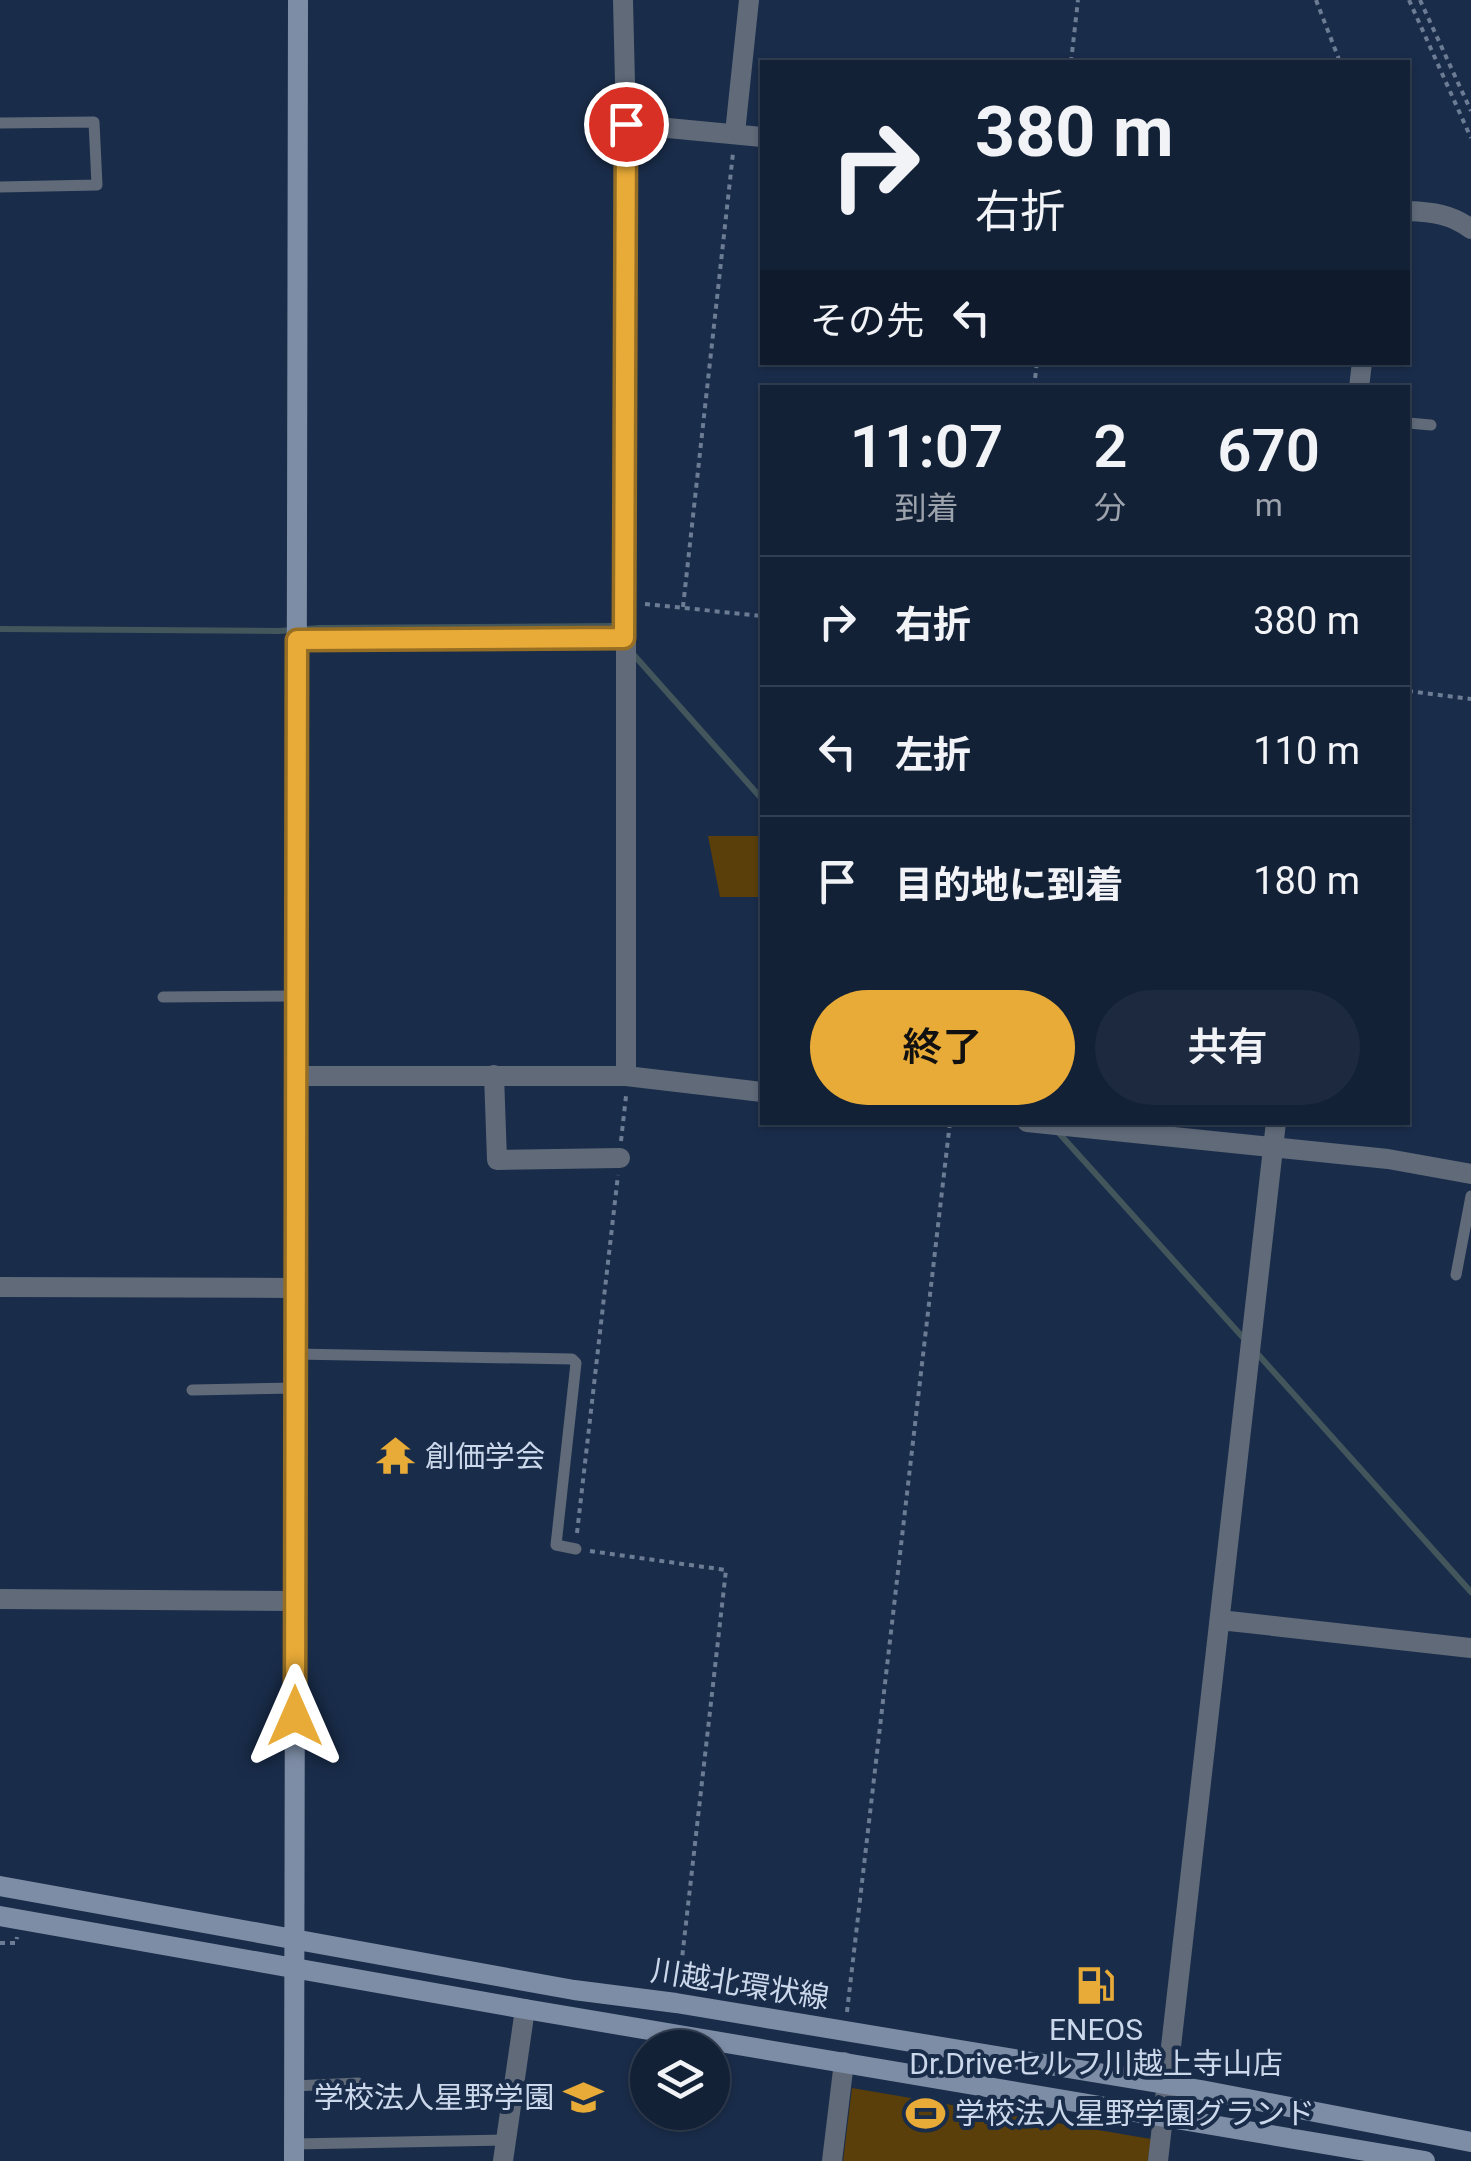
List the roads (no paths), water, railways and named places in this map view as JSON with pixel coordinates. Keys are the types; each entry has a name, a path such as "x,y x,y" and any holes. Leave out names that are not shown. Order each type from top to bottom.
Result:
{"main road":[{"path":"294,2152 298,0"},
{"name":"川越北環状線","path":"0,1886 574,1990 676,2003 1166,2086 1471,2142"},
{"name":"川越北環状線","path":"0,1916 525,2010 1425,2161"}],"street":[{"path":"623,0 626,1076"},
{"path":"735,134 749,0"},
{"path":"626,124 760,137"},
{"path":"1410,211 1456,218 1471,229"},
{"path":"296,631 624,638"},
{"path":"494,1075 497,1160 620,1158"},
{"path":"295,1076 626,1076 760,1092"},
{"path":"1053,1125 1388,1160 1471,1174"},
{"path":"1158,2161 1276,1125"},
{"path":"0,1287 295,1288"},
{"path":"0,1599 296,1601"},
{"path":"1220,1620 1471,1648"},
{"path":"504,2150 525,2010"},
{"path":"832,2161 844,2062"}],"lane":[{"path":"0,123 94,122 98,185 0,187"},
{"path":"1410,423 1430,425"},
{"path":"162,997 295,996"},
{"path":"1456,1275 1471,1196"},
{"path":"295,1354 572,1359 576,1363 556,1545 576,1548"},
{"path":"192,1390 294,1388"},
{"path":"294,2086 358,2083"},
{"path":"294,2152 504,2150"}],"waterway":[{"path":"0,629 279,631 613,626 617,632"},
{"path":"633,654 760,797"},
{"path":"1058,1132 1247,1342"},
{"path":"1255,1351 1471,1592"}],"place":[{"name":"創価学会","path":"395,1456"},
{"name":"ENEOS Dr.Driveセルフ川越上寺山店","path":"1096,1985"},
{"name":"学校法人星野学園","path":"584,2097"},
{"name":"学校法人星野学園グランド","path":"925,2113"}]}
